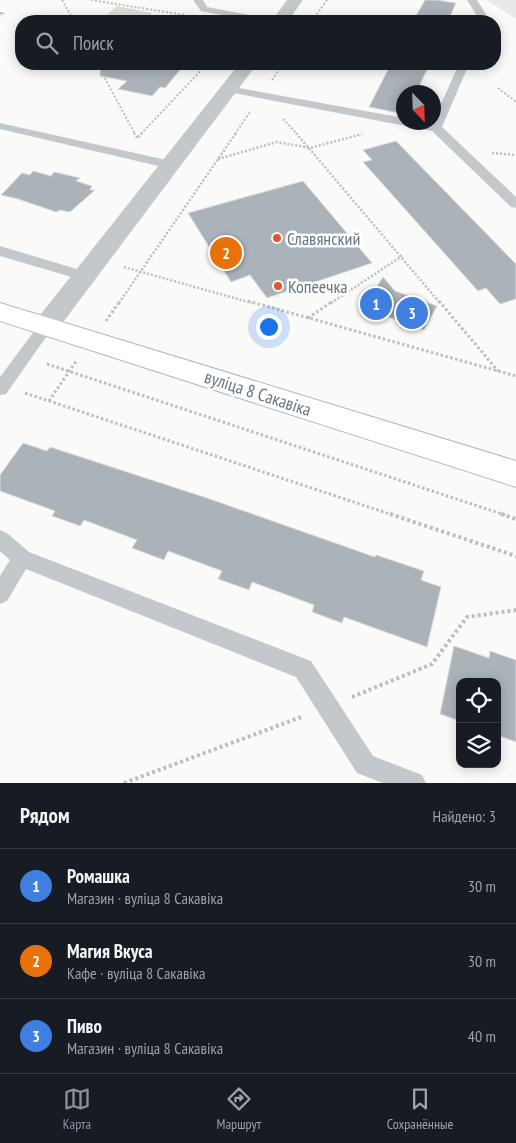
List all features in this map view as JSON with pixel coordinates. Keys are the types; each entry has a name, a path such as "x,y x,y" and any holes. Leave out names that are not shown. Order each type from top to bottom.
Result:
{"main road":[{"name":"вуліца 8 Сакавіка","path":"0,312 516,474"}],"street":[{"path":"284,15 295,0"},
{"path":"46,326 243,70"}],"lane":[{"path":"198,0 204,10 232,15"},
{"path":"472,0 481,15"},
{"path":"441,117 461,70"},
{"path":"228,89 396,120"},
{"path":"0,126 171,165"},
{"path":"438,130 516,204"},
{"path":"0,251 91,268"},
{"path":"1,387 46,326"},
{"path":"0,539 22,558 303,669 365,765 414,783"},
{"path":"0,594 22,558"}],"path":[{"path":"62,0 71,15"},
{"path":"91,0 185,15"},
{"path":"316,15 326,0"},
{"path":"0,13 4,14 0,16"},
{"path":"100,70 149,160"},
{"path":"137,138 201,70"},
{"path":"140,272 279,70"},
{"path":"498,88 516,102"},
{"path":"261,96 310,148 498,371"},
{"path":"217,160 277,142 310,148 362,134"},
{"path":"308,318 402,256"},
{"path":"91,268 140,272 516,376"},
{"path":"24,356 516,519"},
{"path":"1,387 516,556"}],"shaded area":[{"path":"487,0 516,0 516,19"},
{"path":"117,6 152,13 150,15 107,15"}],"building":[{"path":"425,0 456,3 451,15 416,15"},
{"path":"100,70 180,70 165,88 160,87 152,96 118,89 127,81 100,76"},
{"path":"388,70 427,70 420,85 396,85 396,112 369,107"},
{"path":"396,141 516,264 516,299 500,304 486,288 478,291 363,162 372,160 363,150"},
{"path":"33,171 51,176 54,172 80,178 76,181 92,186 90,190 95,190 70,212 60,210 56,212 1,195 22,173 30,175"},
{"name":"Славянский","path":"303,181 372,263 267,298 250,275 231,282 188,213"},
{"path":"383,277 395,291 437,306 424,330 363,308"},
{"path":"23,443 47,451 50,447 207,498 375,557 376,555 424,571 421,580 441,587 427,647 344,617 342,623 312,612 314,605 252,582 249,590 218,579 222,571 168,551 164,560 132,548 137,540 84,520 80,526 52,516 55,511 0,491 0,475"},
{"path":"454,646 489,658 490,651 516,660 516,742 501,736 501,678 456,678 456,720 440,714"}],"place":[{"name":"Славянский","path":"277,238"},
{"name":"Магия Вкуса","path":"226,253"},
{"name":"Копеечка","path":"278,286"},
{"name":"Ромашка","path":"376,304"},
{"name":"Пиво","path":"412,313"}]}
